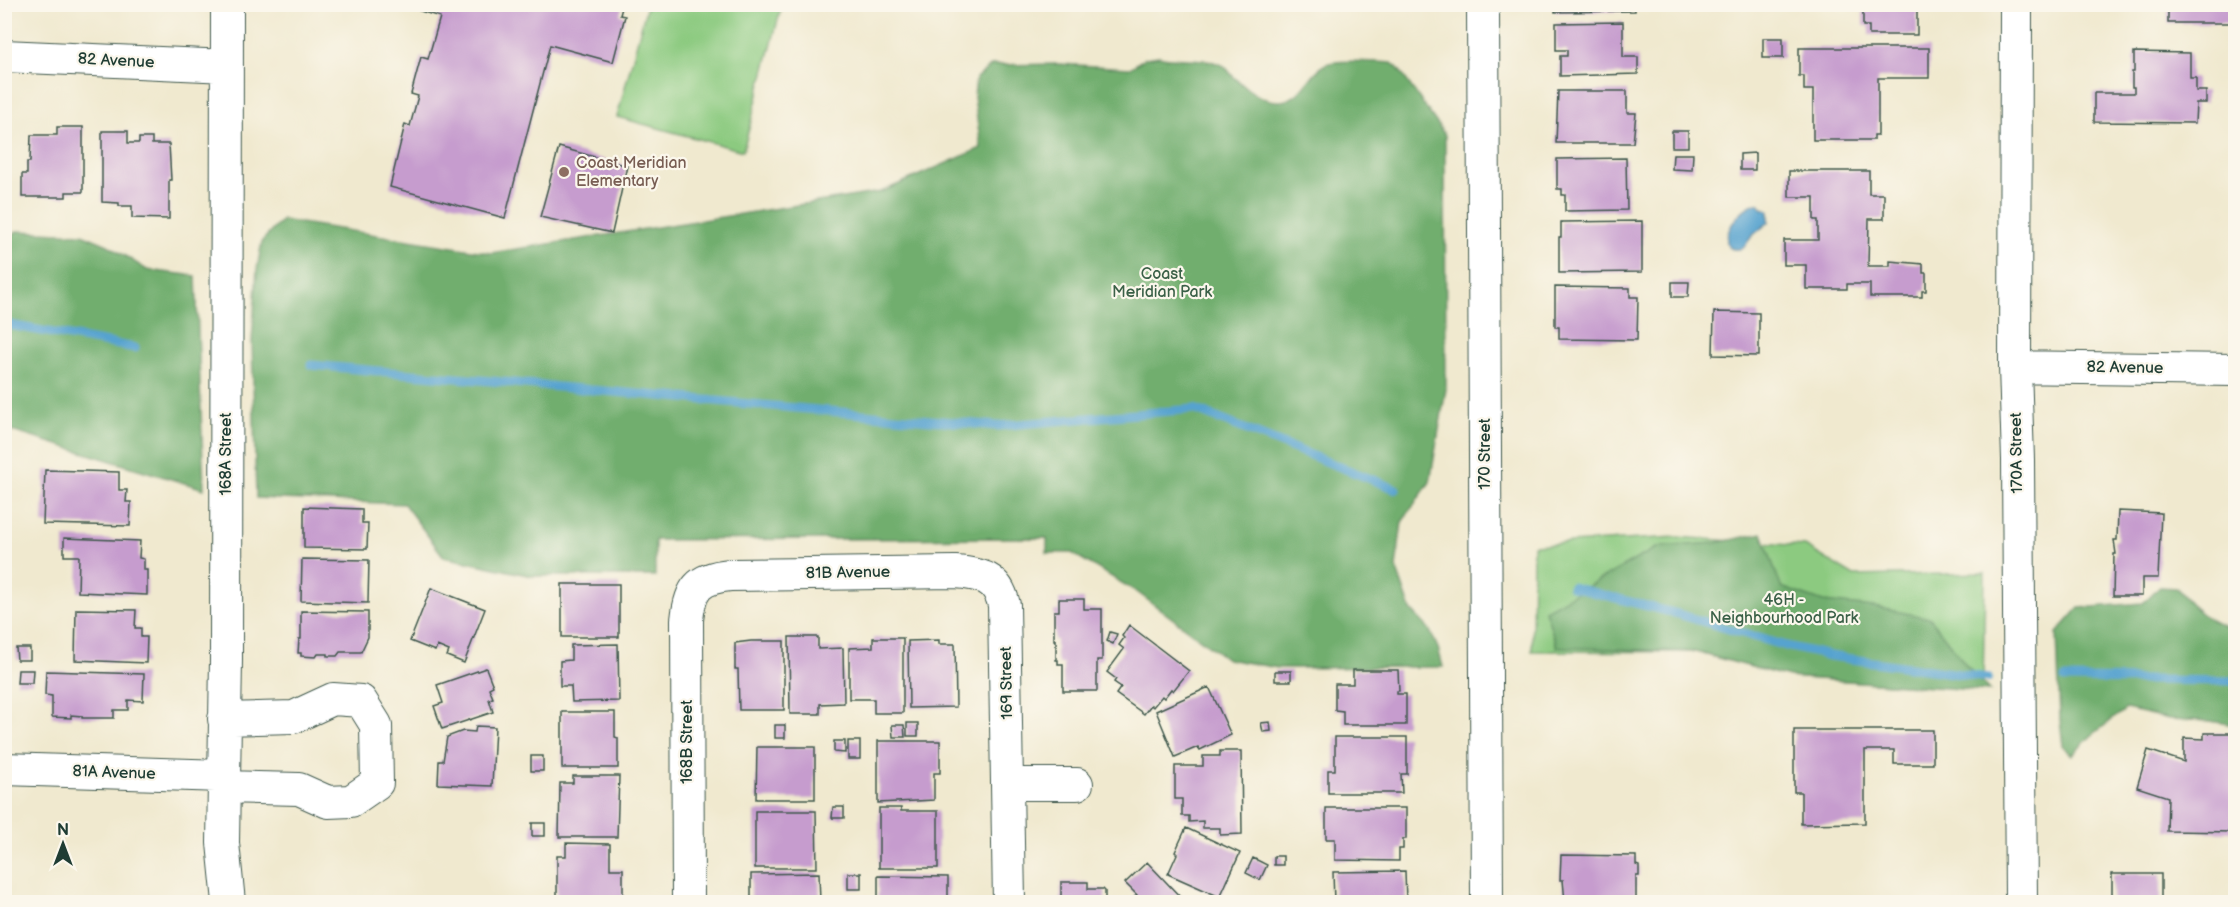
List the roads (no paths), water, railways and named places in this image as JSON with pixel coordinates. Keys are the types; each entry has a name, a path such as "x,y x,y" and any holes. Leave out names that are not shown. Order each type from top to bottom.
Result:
{"street":[{"name":"168A Street","path":"227,4 223,843 229,903"},
{"name":"170 Street","path":"1484,4 1487,903"},
{"name":"170A Street","path":"2016,4 2014,367 2018,460 2021,903"},
{"name":"82 Avenue","path":"4,56 226,66"},
{"name":"82 Avenue","path":"2014,367 2235,370"},
{"name":"81B Avenue","path":"699,585 705,580 729,575 955,572 976,574 996,585"},
{"name":"168B Street","path":"688,903 687,620 690,601 699,585"},
{"name":"169 Street","path":"996,585 1003,598 1005,618 1010,903"},
{"name":"81A Avenue","path":"4,769 223,782 299,789 328,802 351,801 377,783 376,724 361,701 333,699 294,717 224,719"},
{"path":"1008,784 1077,784"}],"water":[{"path":"1759,203 1762,208 1769,210 1769,222 1752,236 1743,248 1733,249 1728,245 1727,239 1734,221 1741,212"}],"waterway":[{"path":"4,324 135,348"},
{"path":"311,365 997,426 1194,409 1396,489"},
{"path":"1572,587 1830,656 1988,678"},
{"path":"2065,679 2236,681"}],"place":[{"name":"Coast Meridian Elementary","path":"564,172"}],"park label":[{"name":"Coast Meridian Park","path":"1162,283"},
{"name":"46H - Neighbourhood Park","path":"1784,609"}]}
